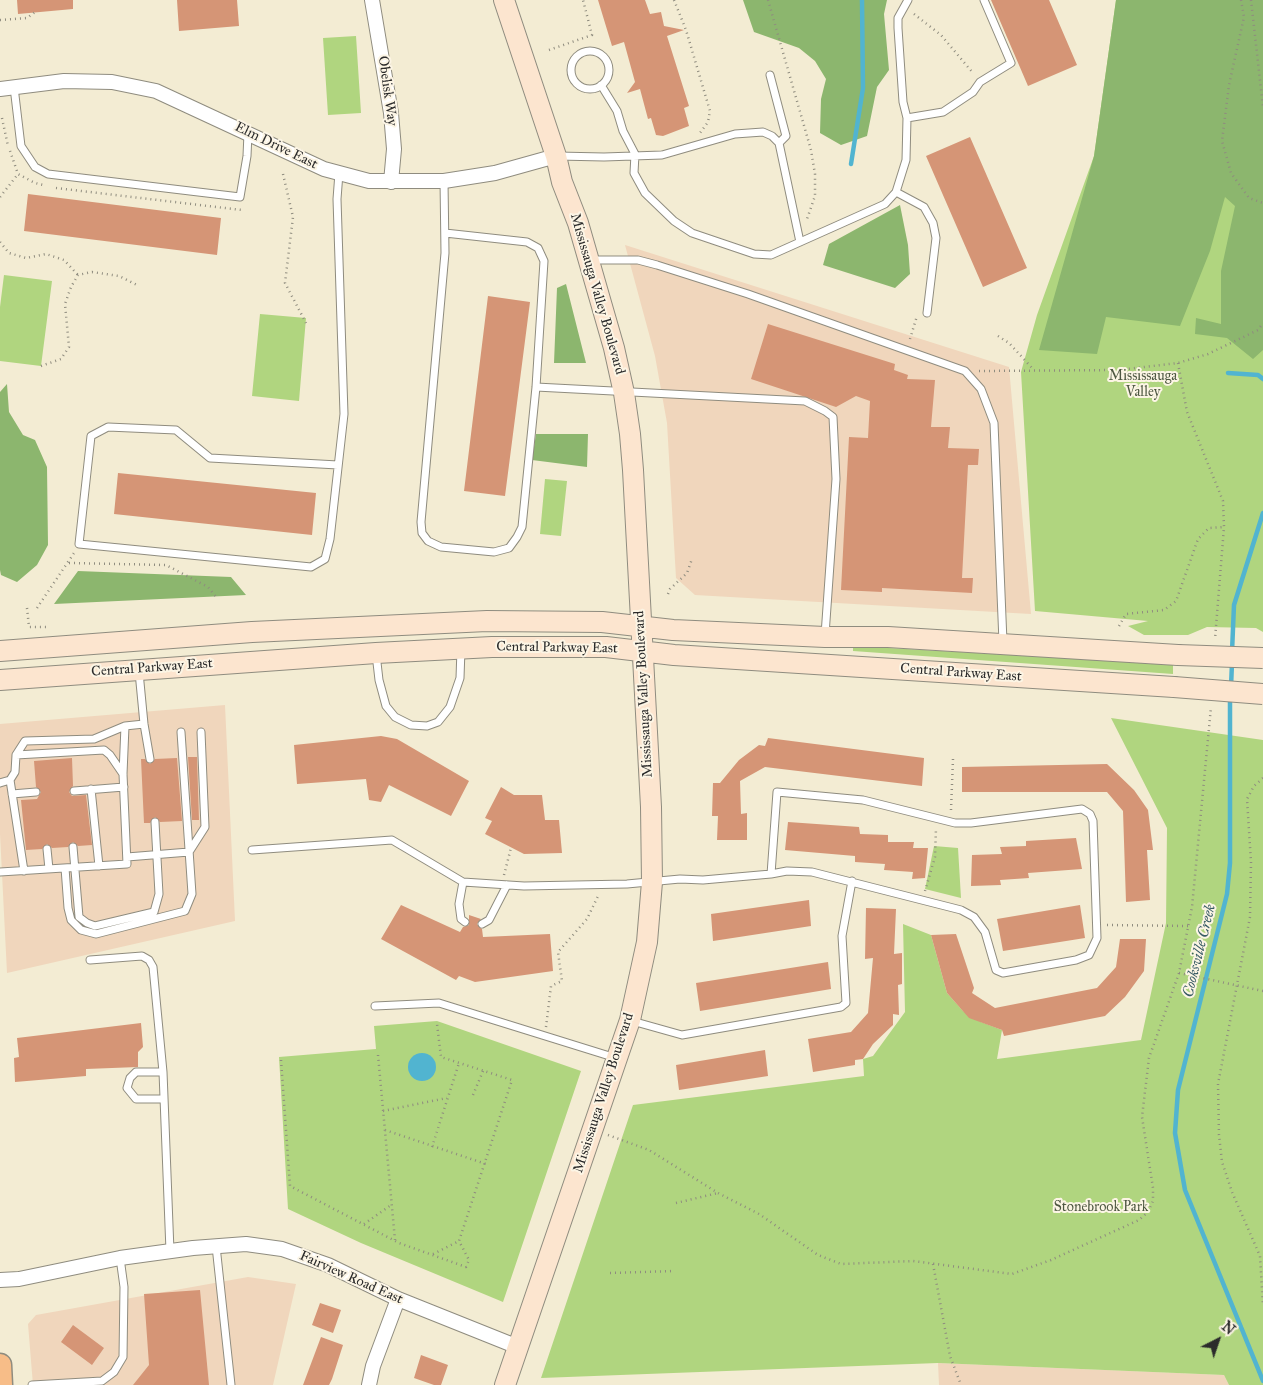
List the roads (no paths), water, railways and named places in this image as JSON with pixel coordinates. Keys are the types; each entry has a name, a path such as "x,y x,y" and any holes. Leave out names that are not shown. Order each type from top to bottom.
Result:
{"main road":[{"path":"0,1365 1,1385"}],"street":[{"name":"Obelisk Way","path":"372,0 391,113 394,149 391,182"},
{"name":"Mississauga Valley Boulevard","path":"504,0 556,156 562,182 578,223 624,393 630,434 651,807 652,882 647,942 630,1020 505,1385"},
{"name":"Elm Drive East","path":"7,88 64,81 112,82 156,91 248,132 324,169 370,181 444,181 495,173 556,156"},
{"name":"Central Parkway East","path":"0,651 252,632 487,621 602,622 673,630 825,637 888,637 1178,655 1263,658"},
{"path":"138,642 139,669"},
{"name":"Central Parkway East","path":"0,680 376,653 461,649 606,647 1263,694"},
{"name":"Fairview Road East","path":"0,1280 18,1279 120,1258 216,1245 246,1244 282,1248 328,1265 398,1299 518,1347"},
{"path":"369,1385 373,1366 398,1299"}],"lane":[{"path":"907,118 943,112 973,92 980,82 1011,62 984,0"},
{"path":"601,85 617,111 623,131 635,154 634,173 645,193 674,221 692,233 754,254 771,254 885,204 896,192 906,160 907,118 903,102 898,18 906,4"},
{"path":"589,51 604,57 609,72 601,85 594,88 586,88 573,80 572,64 575,57 589,51"},
{"path":"770,76 786,136 779,143"},
{"path":"7,88 21,146 35,167 48,174 240,197 247,156 248,132"},
{"path":"556,156 662,155 735,134 763,132 772,136 779,143 800,242"},
{"path":"338,465 210,458 176,430 108,427 91,436 80,544 310,567 325,559 330,539 344,414 337,199 339,173"},
{"path":"444,181 445,233 421,522 422,532 428,541 441,547 494,552 508,548 522,528 536,387 544,261 538,248 527,242 445,233"},
{"path":"896,192 924,207 934,223 936,238 927,313"},
{"path":"589,260 630,260 657,265 748,294 965,371 981,389 994,423 1003,644"},
{"path":"536,387 805,401 826,411 833,417 836,479 825,637"},
{"path":"376,653 379,680 386,706 395,717 412,726 427,726 438,722 450,707 460,678 461,649"},
{"path":"139,669 144,724 150,759"},
{"path":"24,871 10,780 15,772 16,754 25,741 94,738 125,726 144,724"},
{"path":"0,872 127,864 124,787 125,726"},
{"path":"65,868 68,908 71,920 81,930 96,934 185,911 192,894 181,732"},
{"path":"189,852 206,823 200,732"},
{"path":"16,754 104,750 124,774"},
{"path":"0,783 10,780"},
{"path":"74,790 124,787"},
{"path":"91,789 99,866"},
{"path":"12,794 36,792"},
{"path":"252,850 392,840 463,882 505,885 627,884 703,880 771,874 787,871 812,872 961,910 974,917 985,932 996,970 1004,973 1089,956 1097,938 1093,821 1090,814 1082,809 971,823 951,822 863,800 777,792 770,864 771,874"},
{"path":"73,847 79,917 87,924 96,926 154,912 159,894 155,822"},
{"path":"47,849 49,869"},
{"path":"127,857 189,852"},
{"path":"630,1020 682,1035 841,1007 846,1003 842,936 852,881"},
{"path":"463,882 458,904 461,919 465,922"},
{"path":"482,924 489,920 505,885"},
{"path":"90,960 142,956 151,963 163,1072 170,1251"},
{"path":"375,1006 439,1002 617,1058"},
{"path":"163,1072 136,1072 130,1078 127,1088 136,1099 164,1099"},
{"path":"216,1245 231,1385"},
{"path":"32,1385 102,1380 114,1372 123,1357 124,1287 120,1258"}],"water":[{"path":"422,1053 432,1057 436,1067 432,1077 422,1081 412,1077 408,1067 412,1057"}],"waterway":[{"path":"851,164 863,88 862,0"},
{"path":"1228,373 1258,375 1263,379"},
{"name":"Cooksville Creek","path":"1232,652 1234,605 1263,513"},
{"name":"Cooksville Creek","path":"1231,687 1232,663"},
{"name":"Cooksville Creek","path":"1230,698 1230,863 1227,894 1178,1090 1175,1133 1185,1190 1263,1381"}],"park label":[{"name":"Mississauga Valley","path":"1143,386"},
{"name":"Stonebrook Park","path":"1101,1208"}]}
